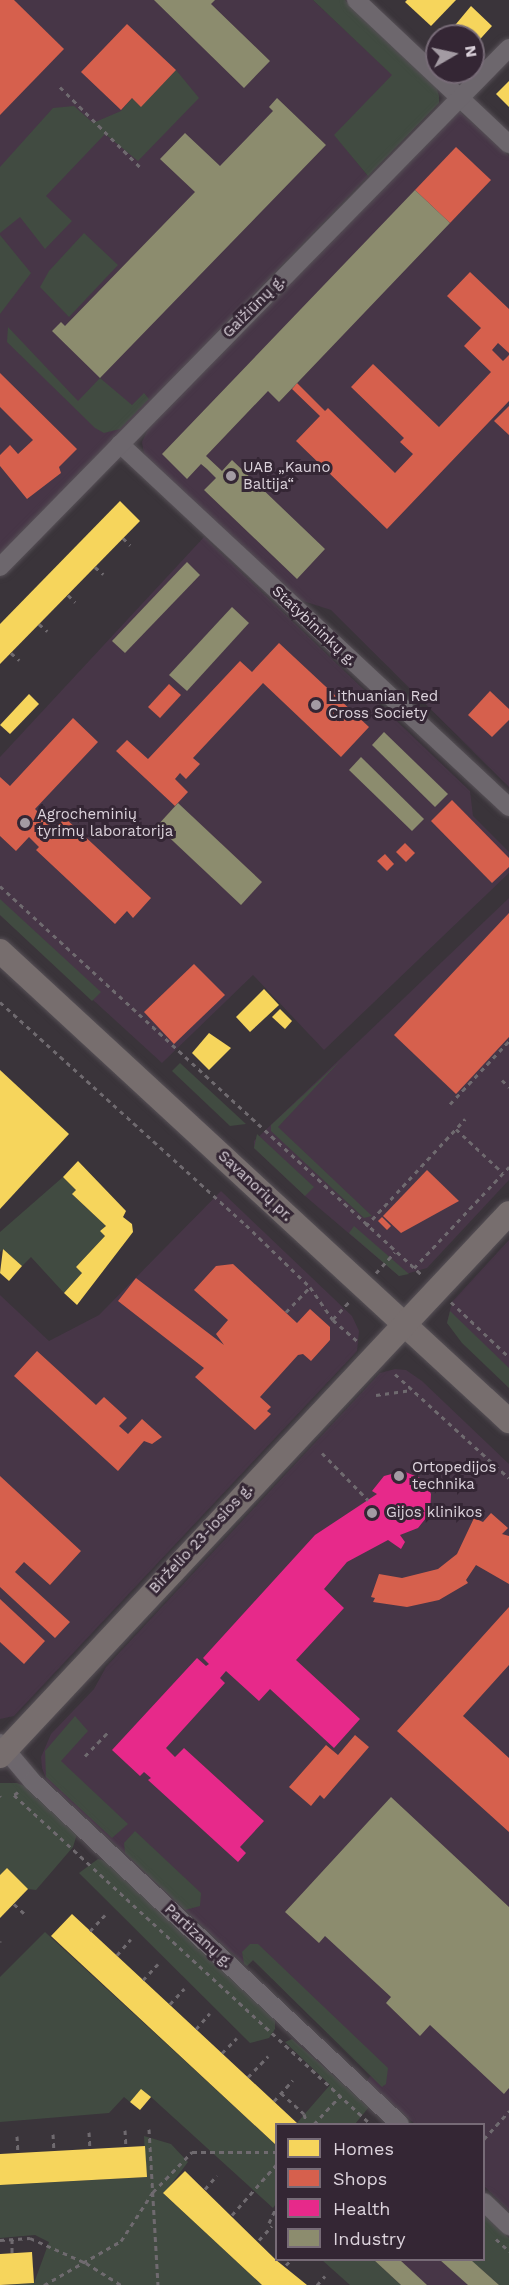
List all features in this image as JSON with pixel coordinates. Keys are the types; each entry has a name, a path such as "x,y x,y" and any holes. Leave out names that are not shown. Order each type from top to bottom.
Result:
{"main road":[{"name":"Savanorių pr.","path":"0,951 509,1420"},
{"name":"Birželio 23-iosios g.","path":"2,1750 509,1212"}],"street":[{"path":"356,0 509,144"},
{"name":"Gaižiūnų g.","path":"0,567 509,48"},
{"name":"Statybininkų g.","path":"120,444 509,807"},
{"name":"Partizanų g.","path":"2,1750 32,1781 399,2123"},
{"path":"485,2204 509,2226"}],"path":[{"path":"60,87 140,167"},
{"path":"123,538 130,545"},
{"path":"95,567 103,574"},
{"path":"68,595 75,602"},
{"path":"39,624 47,632"},
{"path":"11,653 19,660"},
{"path":"0,886 414,1268 509,1167"},
{"path":"0,1002 310,1287 333,1320 372,1355"},
{"path":"450,1104 509,1041"},
{"path":"502,1080 509,1087"},
{"path":"366,1226 465,1119"},
{"path":"456,1129 503,1173"},
{"path":"286,1312 310,1287"},
{"path":"455,1306 509,1358"},
{"path":"395,1374 509,1478"},
{"path":"376,1395 412,1390"},
{"path":"322,1453 368,1500"},
{"path":"85,1755 107,1733"},
{"path":"14,1795 370,2123"},
{"path":"15,1904 26,1915"},
{"path":"90,1930 105,1915"},
{"path":"117,1954 131,1939"},
{"path":"143,1980 158,1964"},
{"path":"170,2004 184,1989"},
{"path":"196,2029 210,2013"},
{"path":"222,2053 237,2038"},
{"path":"248,2077 268,2056"},
{"path":"274,2101 293,2080"},
{"path":"281,2093 304,2114 307,2123"},
{"path":"315,2123 340,2096"},
{"path":"485,2137 509,2111"},
{"path":"149,2129 158,2285"},
{"path":"125,2130 126,2147"},
{"path":"89,2132 90,2149"},
{"path":"53,2134 54,2151"},
{"path":"17,2136 18,2153"},
{"path":"44,2285 121,2241 153,2192 192,2152 275,2152"},
{"path":"232,2215 275,2166"},
{"path":"205,2189 217,2175"},
{"path":"259,2240 270,2225 275,2211"},
{"path":"0,2240 30,2238 86,2263 121,2285"},
{"path":"12,2239 12,2253"},
{"path":"286,2265 289,2261"},
{"path":"317,2285 325,2276"}],"shaded area":[{"path":"0,0 313,0 393,75 335,135 368,176 0,556"},
{"path":"313,0 345,0 425,76 425,84 436,86 439,103 368,176 334,135 392,75"},
{"path":"176,70 199,98 138,161 105,134 46,196 72,221 45,249 20,217 0,233 0,167 53,108 74,106 93,123 121,111 132,98 141,106"},
{"path":"459,111 509,156 509,787 331,610 297,599 144,454 142,442 148,429"},
{"path":"84,233 118,265 69,317 40,287 49,271"},
{"path":"0,235 31,273 0,314"},
{"path":"8,327 78,401 100,378 132,405 144,393 149,399 120,429 104,433 95,428 7,342"},
{"path":"204,537 470,791 473,816 509,852 509,873 324,1050 253,975 162,1063 0,915 0,757"},
{"path":"509,898 509,1180 427,1268 399,1276 305,1196 254,1148 254,1141"},
{"path":"0,899 101,992 92,1001 0,915"},
{"path":"341,1060 278,1127 372,1216 364,1218 271,1131 271,1125"},
{"path":"180,1063 246,1124 230,1126 172,1071"},
{"path":"257,1134 314,1187 305,1196 254,1148"},
{"path":"63,1177 76,1190 73,1195 106,1226 100,1231 105,1236 76,1267 82,1273 64,1293 31,1257 22,1266 3,1249 0,1252 0,1232"},
{"path":"221,1191 352,1316 359,1331 357,1351 14,1716 0,1719 0,1295 49,1341 99,1315"},
{"path":"354,1226 409,1274 399,1276 349,1233"},
{"path":"509,1240 509,1388 447,1323 452,1302"},
{"path":"450,1311 509,1368 509,1388 462,1343 447,1323"},
{"path":"395,1369 406,1370 422,1381 509,1464 509,2210 485,2187 485,2123 414,2123 366,2082 371,2075 253,1960 247,1966 224,1946 47,1781 42,1768 41,1757 51,1734 94,1689 106,1667 380,1373"},
{"path":"75,1716 88,1731 61,1761 128,1824 112,1838 46,1777 45,1751"},
{"path":"0,1783 17,1783 27,1787 77,1834 73,1847 36,1890 28,1889 7,1868 0,1875"},
{"path":"135,1831 201,1893 200,1906 185,1910 125,1853 124,1843"},
{"path":"98,1859 106,1861 275,2020 275,2029 269,2038 250,2043 79,1873"},
{"path":"45,1932 275,2144 275,2205 273,2208 151,2097 130,2102 124,2097 109,2113 0,2122 0,1977"},
{"path":"250,1944 258,1944 388,2068 386,2084 382,2087 253,1960 247,1966 244,1964 242,1952"},
{"path":"292,2039 369,2107 356,2123 297,2123 330,2085 285,2042"},
{"path":"144,2136 171,2144 188,2162 164,2194 262,2285 3,2285 34,2283 49,2242 35,2235 0,2238 0,2181 1,2185 146,2177"},
{"path":"485,2215 509,2238 509,2285 499,2285 472,2261 485,2261"},
{"path":"323,2261 375,2261 401,2285 350,2285"},
{"path":"375,2261 472,2261 499,2285 401,2285"}],"building: Homes":[{"path":"407,0 456,0 433,24 429,24 405,2"},
{"path":"471,6 492,26 485,34 485,24 456,24"},
{"path":"509,81 509,107 496,94"},
{"path":"120,501 140,521 0,664 0,624"},
{"path":"29,694 39,704 10,734 0,725"},
{"path":"264,989 279,1005 250,1032 236,1017"},
{"path":"280,1009 292,1021 285,1029 272,1017"},
{"path":"209,1033 231,1048 209,1070 192,1053"},
{"path":"0,1070 69,1134 0,1209"},
{"path":"78,1161 126,1211 123,1217 132,1224 133,1232 77,1305 64,1293 82,1273 76,1267 105,1236 100,1231 106,1226 72,1194 76,1190 63,1177"},
{"path":"3,1249 22,1266 9,1281 0,1273"},
{"path":"7,1868 28,1889 0,1918 0,1875"},
{"path":"72,1914 297,2123 275,2123 275,2144 51,1936"},
{"path":"141,2089 151,2097 140,2110 130,2102"},
{"path":"145,2146 147,2177 0,2185 0,2154"},
{"path":"185,2171 275,2261 307,2285 262,2285 163,2193"},
{"path":"32,2252 34,2283 0,2285 0,2254"}],"building: Shops":[{"path":"0,0 14,0 64,49 0,115"},
{"path":"127,24 176,70 141,107 132,98 121,110 81,72"},
{"path":"456,147 491,180 450,223 415,190"},
{"path":"470,272 509,309 509,353 498,343 492,350 503,361 509,355 509,401 387,529 296,441 320,416 292,389 297,383 325,411 328,408 395,473 413,454 400,442 404,438 351,387 373,364 439,427 491,372 464,346 481,328 447,296"},
{"path":"0,373 77,449 59,467 61,473 27,499 0,466 0,455 10,445 18,454 33,440 0,407"},
{"path":"509,406 509,435 494,421"},
{"path":"279,643 369,727 341,757 263,683 193,758 200,764 186,779 180,773 175,779 188,792 175,806 116,751 127,740 148,759 240,661 252,672"},
{"path":"169,684 181,695 160,718 148,707"},
{"path":"490,691 509,709 509,720 492,737 468,715"},
{"name":"Agrocheminių tyrimų laboratorija","path":"73,718 98,742 35,809 55,829 65,818 151,898 133,918 127,911 115,924 36,850 39,847 29,837 16,851 0,836 0,777 10,786"},
{"path":"452,800 509,858 509,867 492,883 431,821"},
{"path":"405,843 415,853 406,862 396,852"},
{"path":"385,854 394,864 387,871 377,861"},
{"path":"509,913 509,1037 456,1094 394,1035"},
{"path":"194,964 225,995 174,1044 144,1012"},
{"path":"427,1170 459,1201 401,1233 383,1216"},
{"path":"382,1217 391,1226 387,1230 378,1221"},
{"path":"233,1264 297,1323 310,1309 330,1327 330,1340 311,1361 303,1354 298,1355 260,1397 271,1407 267,1411 271,1414 255,1430 195,1377 204,1368 118,1301 136,1278 224,1345 216,1334 228,1320 194,1290 216,1266"},
{"path":"37,1351 96,1405 104,1397 127,1418 119,1426 128,1434 142,1419 162,1437 152,1444 144,1441 118,1471 14,1376"},
{"path":"0,1476 81,1551 50,1585 24,1562 15,1572 70,1622 55,1638 0,1587"},
{"path":"491,1513 508,1528 502,1534 509,1536 509,1584 476,1565 466,1580 468,1583 439,1600 407,1607 373,1602 375,1598 371,1597 379,1574 402,1578 438,1569 457,1554 474,1518 483,1522"},
{"path":"0,1599 45,1641 24,1664 0,1642"},
{"path":"509,1607 509,1665 463,1716 509,1758 509,1832 397,1731"},
{"path":"355,1735 369,1747 324,1799 320,1795 311,1806 289,1787 326,1745 338,1755"}],"building: Health":[{"path":"403,1471 420,1478 427,1485 431,1494 430,1513 418,1528 400,1535 405,1542 401,1549 388,1540 347,1562 324,1589 344,1608 296,1660 360,1719 334,1748 270,1689 259,1701 226,1671 220,1678 225,1683 166,1748 175,1757 184,1748 264,1821 240,1847 246,1853 238,1862 148,1780 151,1778 144,1772 140,1776 112,1750 197,1658 206,1666 209,1664 203,1658 315,1535 377,1494 372,1491 384,1476"}],"building: Industry":[{"path":"154,0 215,0 211,4 270,61 244,88"},
{"path":"277,98 326,145 100,378 52,331 61,322 65,326 195,192 160,159 185,133 220,166 273,111 269,107"},
{"path":"415,190 450,223 279,402 268,391 206,456 222,471 232,460 325,549 297,579 204,490 216,478 207,469 201,464 187,479 162,454"},
{"path":"187,562 200,575 125,653 112,641"},
{"path":"232,607 249,623 187,691 169,675"},
{"path":"384,732 448,794 435,807 372,745"},
{"path":"361,757 424,819 412,831 349,770"},
{"path":"178,803 262,882 241,905 157,826"},
{"path":"391,1797 509,1907 509,2088 504,2094 430,2025 420,2036 386,2003 391,1997 325,1936 319,1943 285,1912"},
{"path":"375,2261 401,2261 427,2285 401,2285"},
{"path":"441,2261 472,2261 499,2285 468,2285"}],"place":[{"name":"UAB „Kauno Baltija“","path":"231,476"},
{"name":"Lithuanian Red Cross Society","path":"316,705"},
{"name":"Agrocheminių tyrimų laboratorija","path":"25,823"},
{"name":"Ortopedijos technika","path":"399,1476"},
{"name":"Gijos klinikos","path":"372,1513"}]}
